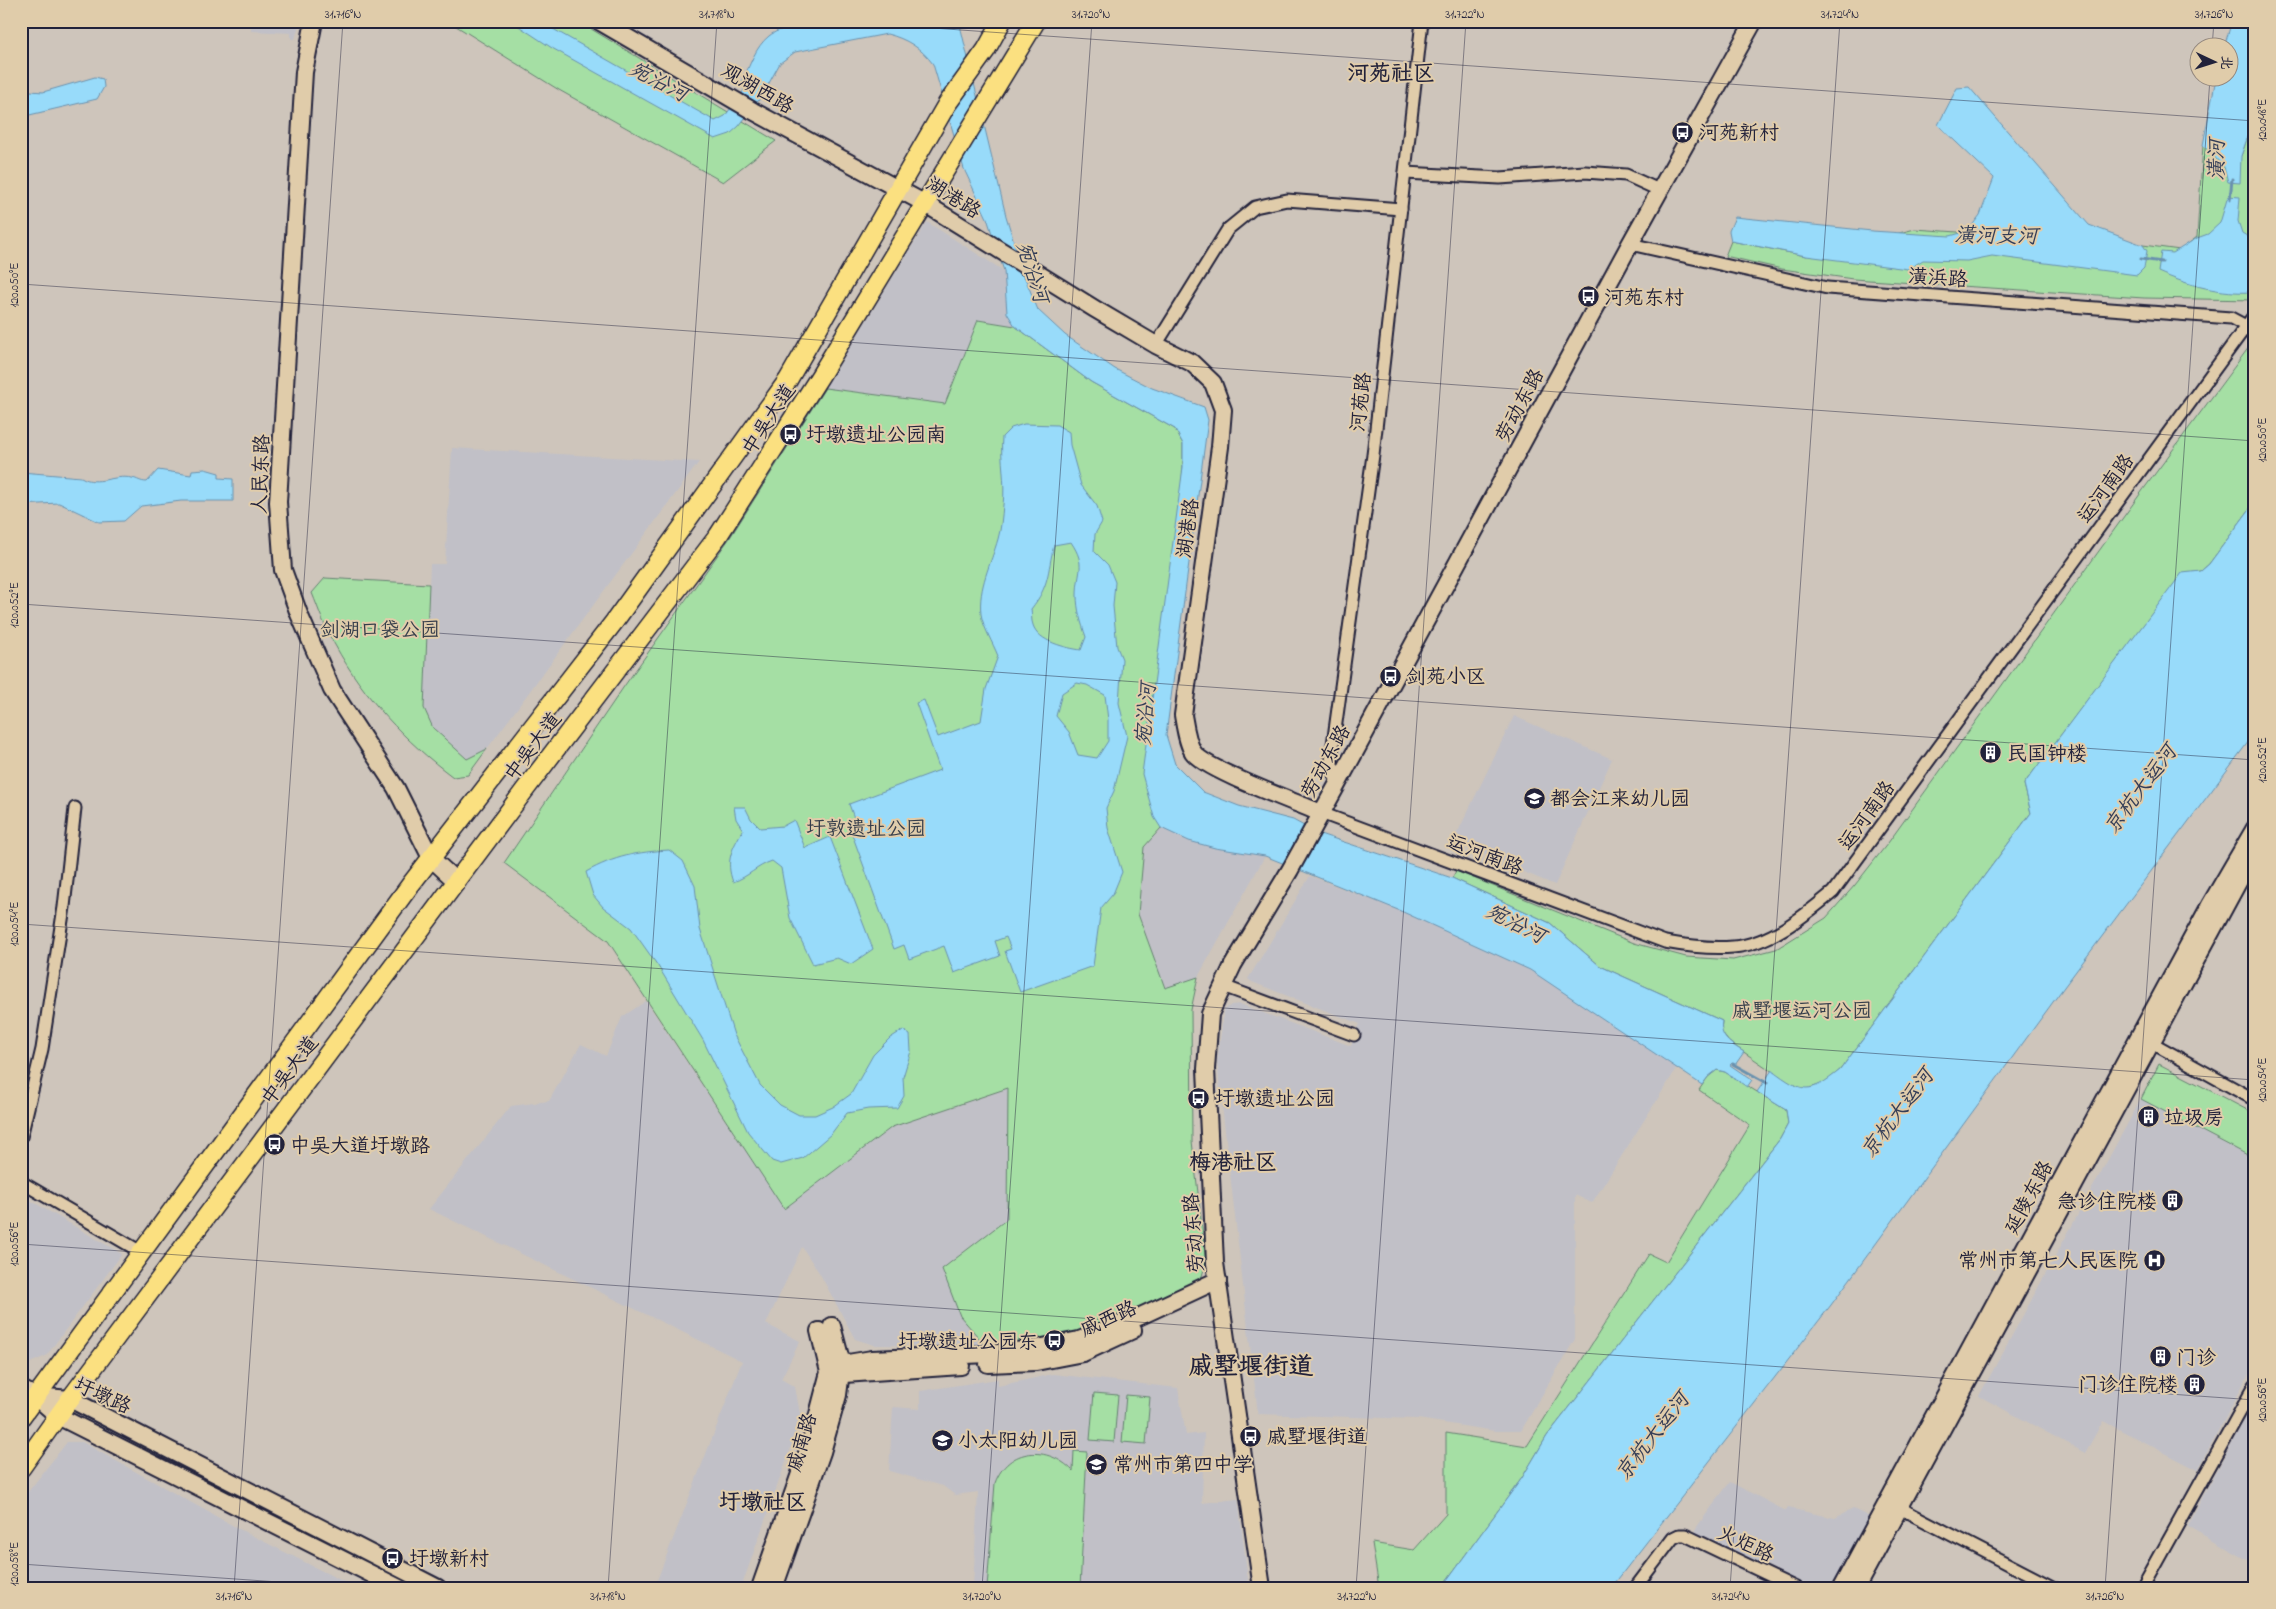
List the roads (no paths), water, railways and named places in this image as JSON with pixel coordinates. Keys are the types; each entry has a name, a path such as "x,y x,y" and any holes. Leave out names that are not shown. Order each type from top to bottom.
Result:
{"main road":[{"name":"中吴大道","path":"21,1417 28,1393 141,1252 431,858 614,622 788,380 947,104 986,50 1002,21"},
{"name":"中吴大道","path":"21,1468 70,1399 718,536 820,376 1036,21"}],"street":[{"name":"人民东路","path":"314,21 304,72 278,502 284,570 299,614 332,690 396,788 431,858 457,882"},
{"name":"观湖西路","path":"599,21 753,111 898,189"},
{"name":"河苑路","path":"1337,785 1331,759 1373,455 1422,21"},
{"name":"劳动东路","path":"1262,1588 1215,1263 1206,1069 1210,1014 1233,965 1290,870 1337,785 1630,244 1754,21"},
{"path":"1405,174 1500,178 1585,172 1626,175 1661,191"},
{"name":"湖港路","path":"898,189 1156,345 1192,363 1213,383 1223,410 1220,446 1183,716 1187,736 1194,753 1209,766 1317,820"},
{"path":"1156,345 1228,229 1255,207 1287,200 1401,208"},
{"name":"潢浜路","path":"1630,244 1827,288 2231,318 2246,326"},
{"name":"运河南路","path":"1317,820 1665,942 1695,947 1735,947 1761,939 1795,923 1833,892 2255,314"},
{"path":"21,1137 42,1049 64,907 75,808"},
{"name":"延陵东路","path":"2145,1039 2210,904 2255,828"},
{"name":"延陵东路","path":"1856,1588 1894,1505 2145,1039 2255,851"},
{"path":"1223,986 1354,1035"},
{"path":"2145,1039 2255,1100"},
{"path":"21,1182 141,1252"},
{"name":"戚西路","path":"837,1370 872,1359 989,1354 1032,1350 1079,1340 1218,1286"},
{"name":"戚南路","path":"774,1588 822,1452 837,1370 825,1328"},
{"name":"戚南路","path":"760,1588 837,1370"},
{"path":"2142,1588 2255,1385"},
{"name":"圩墩路","path":"28,1393 70,1399 438,1588"},
{"name":"圩墩路","path":"28,1393 58,1416 399,1588"},
{"path":"1894,1505 2054,1588"},
{"name":"延陵东路","path":"1841,1588 1894,1505"},
{"name":"火炬路","path":"1635,1588 1673,1538 1679,1535 1685,1535 1796,1588"}],"water":[{"path":"511,21 539,21 715,121 725,116 747,86 742,81 753,57 764,40 784,29 831,21 959,21 1006,216 1025,278 1038,310 1065,335 1115,369 1152,388 1204,407 1208,420 1166,735 1175,764 1203,792 1239,806 1293,820 1317,833 1452,878 1550,923 1600,966 1722,1021 1724,1036 1744,1052 1735,1065 1732,1063 1730,1065 1752,1080 1747,1087 1725,1072 1717,1070 1702,1085 1530,970 1403,912 1265,856 1215,848 1189,841 1161,828 1154,817 1142,774 1183,467 1183,444 1175,429 1091,382 1015,326 1007,313 1004,271 987,218 964,169 933,64 924,53 907,41 887,34 795,52 780,63 762,96 739,126 730,134 715,139 552,48"},
{"path":"2232,21 2255,21 2255,116 2241,156 2240,183 2228,182 2224,167 2203,145 2214,88 2238,88 2238,38 2227,38"},
{"path":"95,77 103,79 104,87 97,99 21,117 21,98 31,91 43,92"},
{"path":"1969,87 2089,225 2143,245 2147,251 2144,268 2137,275 1992,256 1967,261 1923,260 1908,269 1806,256 1731,241 1729,231 1735,217 1872,231 1950,236 1968,231 1980,215 1994,178 1938,125 1957,88"},
{"path":"2228,196 2240,197 2238,221 2242,233 2255,241 2255,292 2230,292 2205,288 2158,272 2161,252 2173,253 2197,238 2208,234 2220,223"},
{"path":"1024,424 1057,425 1069,432 1070,445 1081,485 1097,506 1102,522 1095,534 1094,551 1108,565 1115,582 1113,606 1117,647 1122,659 1119,703 1127,736 1114,791 1106,808 1108,828 1122,872 1113,894 1101,908 1093,966 1020,992 1005,951 1011,949 1006,937 995,941 1000,956 954,973 944,946 909,959 904,945 894,949 852,834 859,832 849,804 940,770 916,703 924,700 938,737 981,721 986,689 998,656 982,619 981,594 998,539 1001,522 1004,496 1002,437 1011,428","holes":["1071,542 1080,563 1077,600 1086,637 1081,650 1061,646 1041,636 1033,625 1031,609 1045,586 1054,545","1077,683 1087,685 1105,695 1108,741 1097,758 1078,755 1069,732 1056,716 1062,693"]},
{"path":"205,469 219,473 219,478 233,479 233,501 181,501 141,506 124,521 99,522 59,503 21,505 21,472 81,477 93,481 125,477 147,482 158,470 191,475 192,470"},
{"name":"京杭大运河","path":"2255,502 2255,733 2064,987 1831,1305 1611,1588 1441,1588 1522,1478 1547,1436 1780,1139 1788,1124 1786,1110 1757,1092 1772,1070 1791,1083 1806,1088 1821,1084 1840,1070 2031,813 2024,784 2182,573 2201,571 2209,564"},
{"path":"734,807 745,807 751,819 760,828 783,826 794,820 805,848 830,837 873,949 851,964 837,958 813,964 790,918 781,868 772,861 733,882 730,868 731,855 743,830 736,819"},
{"path":"669,850 683,861 695,886 700,929 734,1035 760,1085 780,1105 799,1115 815,1115 833,1107 851,1094 873,1055 890,1038 903,1030 910,1035 911,1051 903,1077 904,1096 897,1108 868,1109 847,1113 831,1134 803,1158 781,1164 772,1161 748,1132 703,1040 658,966 631,928 603,907 593,895 586,872 626,856"}],"waterway":[{"name":"潢河","path":"2230,200 2232,179"},
{"name":"潢河支河","path":"2141,259 2162,262"},
{"name":"宛沿河","path":"1733,1064 1767,1083"}],"place":[{"name":"河苑新村","path":"1683,132"},
{"name":"河苑东村","path":"1588,297"},
{"name":"圩墩遗址公园南","path":"790,434"},
{"name":"剑苑小区","path":"1390,676"},
{"name":"民国钟楼","path":"1991,753"},
{"name":"都会江来幼儿园","path":"1534,798"},
{"name":"圩墩遗址公园","path":"1199,1098"},
{"name":"垃圾房","path":"2148,1117"},
{"name":"中吴大道圩墩路","path":"274,1145"},
{"name":"急诊住院楼","path":"2173,1201"},
{"name":"常州市第七人民医院","path":"2154,1260"},
{"name":"圩墩遗址公园东","path":"1054,1341"},
{"name":"门诊","path":"2160,1357"},
{"name":"门诊住院楼","path":"2194,1384"},
{"name":"戚墅堰街道","path":"1251,1436"},
{"name":"小太阳幼儿园","path":"942,1440"},
{"name":"常州市第四中学","path":"1097,1464"},
{"name":"圩墩新村","path":"393,1558"}],"district":[{"name":"河苑社区","path":"1391,72"},
{"name":"梅港社区","path":"1233,1161"},
{"name":"戚墅堰街道","path":"1251,1365"},
{"name":"圩墩社区","path":"763,1501"}],"park label":[{"name":"剑湖口袋公园","path":"380,629"},
{"name":"圩敦遗址公园","path":"866,828"},
{"name":"戚墅堰运河公园","path":"1802,1010"}]}
